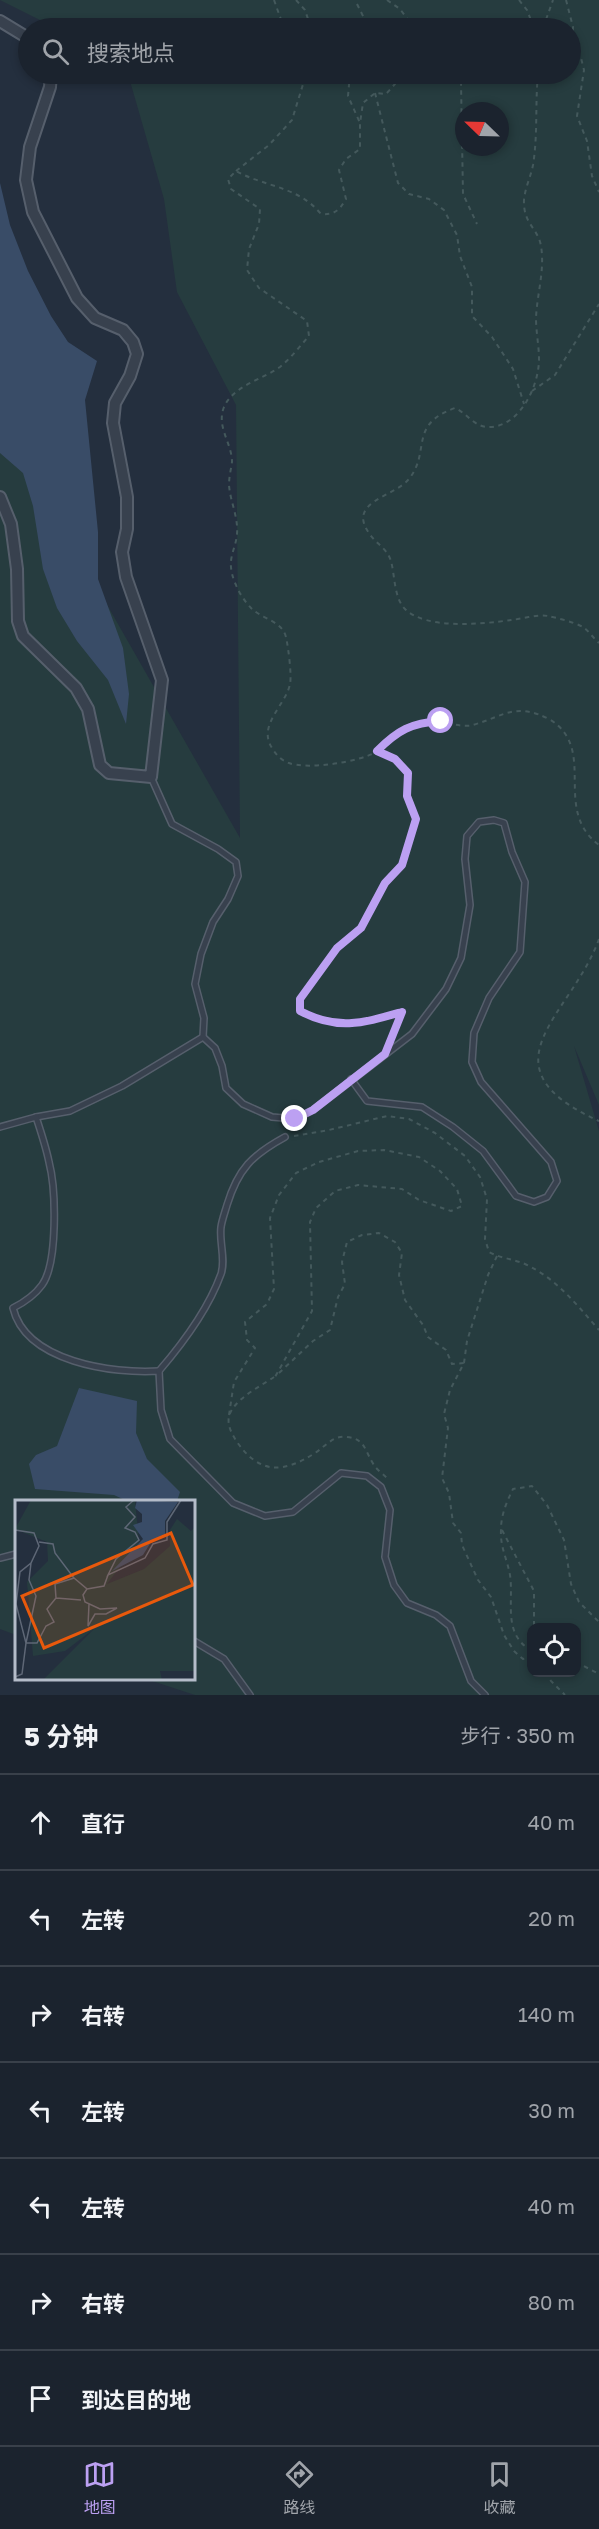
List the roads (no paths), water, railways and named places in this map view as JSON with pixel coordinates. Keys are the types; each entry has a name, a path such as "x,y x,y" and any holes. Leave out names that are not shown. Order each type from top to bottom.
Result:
{"street":[{"path":"0,21 18,32"},
{"path":"0,497 10,524 17,569 18,621 23,636 76,688 88,709 100,765 109,773 151,777 162,680 126,577 122,552 127,529 127,497 113,423 115,403 130,376 136,354 134,342 123,330 95,318 76,298 33,212 26,180 29,158 50,84"}],"lane":[{"path":"151,777 172,824 218,849 236,862 238,876 228,899 213,921 201,954 195,984 204,1018 203,1037"},
{"path":"203,1037 215,1048 222,1066 226,1088 243,1104 272,1117 295,1119 313,1110 351,1079 412,1034 446,989 461,958 470,905 465,859 467,836 479,822 494,820 504,823 512,852 525,882 520,952 489,999 474,1033 471,1062 481,1082 551,1162 557,1181 548,1197 534,1202 516,1196 483,1150 453,1127 422,1107 367,1101 351,1079"},
{"path":"0,1127 70,1110 122,1086 203,1037"},
{"path":"36,1117 50,1163 54,1207 51,1260 44,1283 31,1298 13,1308 16,1322 36,1342 58,1357 133,1373 159,1371"},
{"path":"285,1137 262,1150 242,1168 230,1195 221,1227 222,1271 201,1316 184,1342 159,1371 161,1410 170,1439 233,1503 265,1516 293,1512 341,1473 367,1476 381,1487 390,1509 385,1557 394,1585 407,1603 436,1615 450,1626 471,1681 485,1695"},
{"path":"0,1558 15,1554"},
{"path":"195,1642 224,1659 250,1695"}],"water":[{"path":"0,183 10,225 28,271 51,316 68,342 97,361 85,400 98,532 98,579 123,648 129,694 126,724 108,680 77,641 57,608 43,569 33,506 23,473 0,453"},
{"path":"79,1388 137,1401 136,1433 147,1459 180,1492 177,1500 125,1500 114,1495 35,1489 29,1464 36,1455 57,1446"}]}
